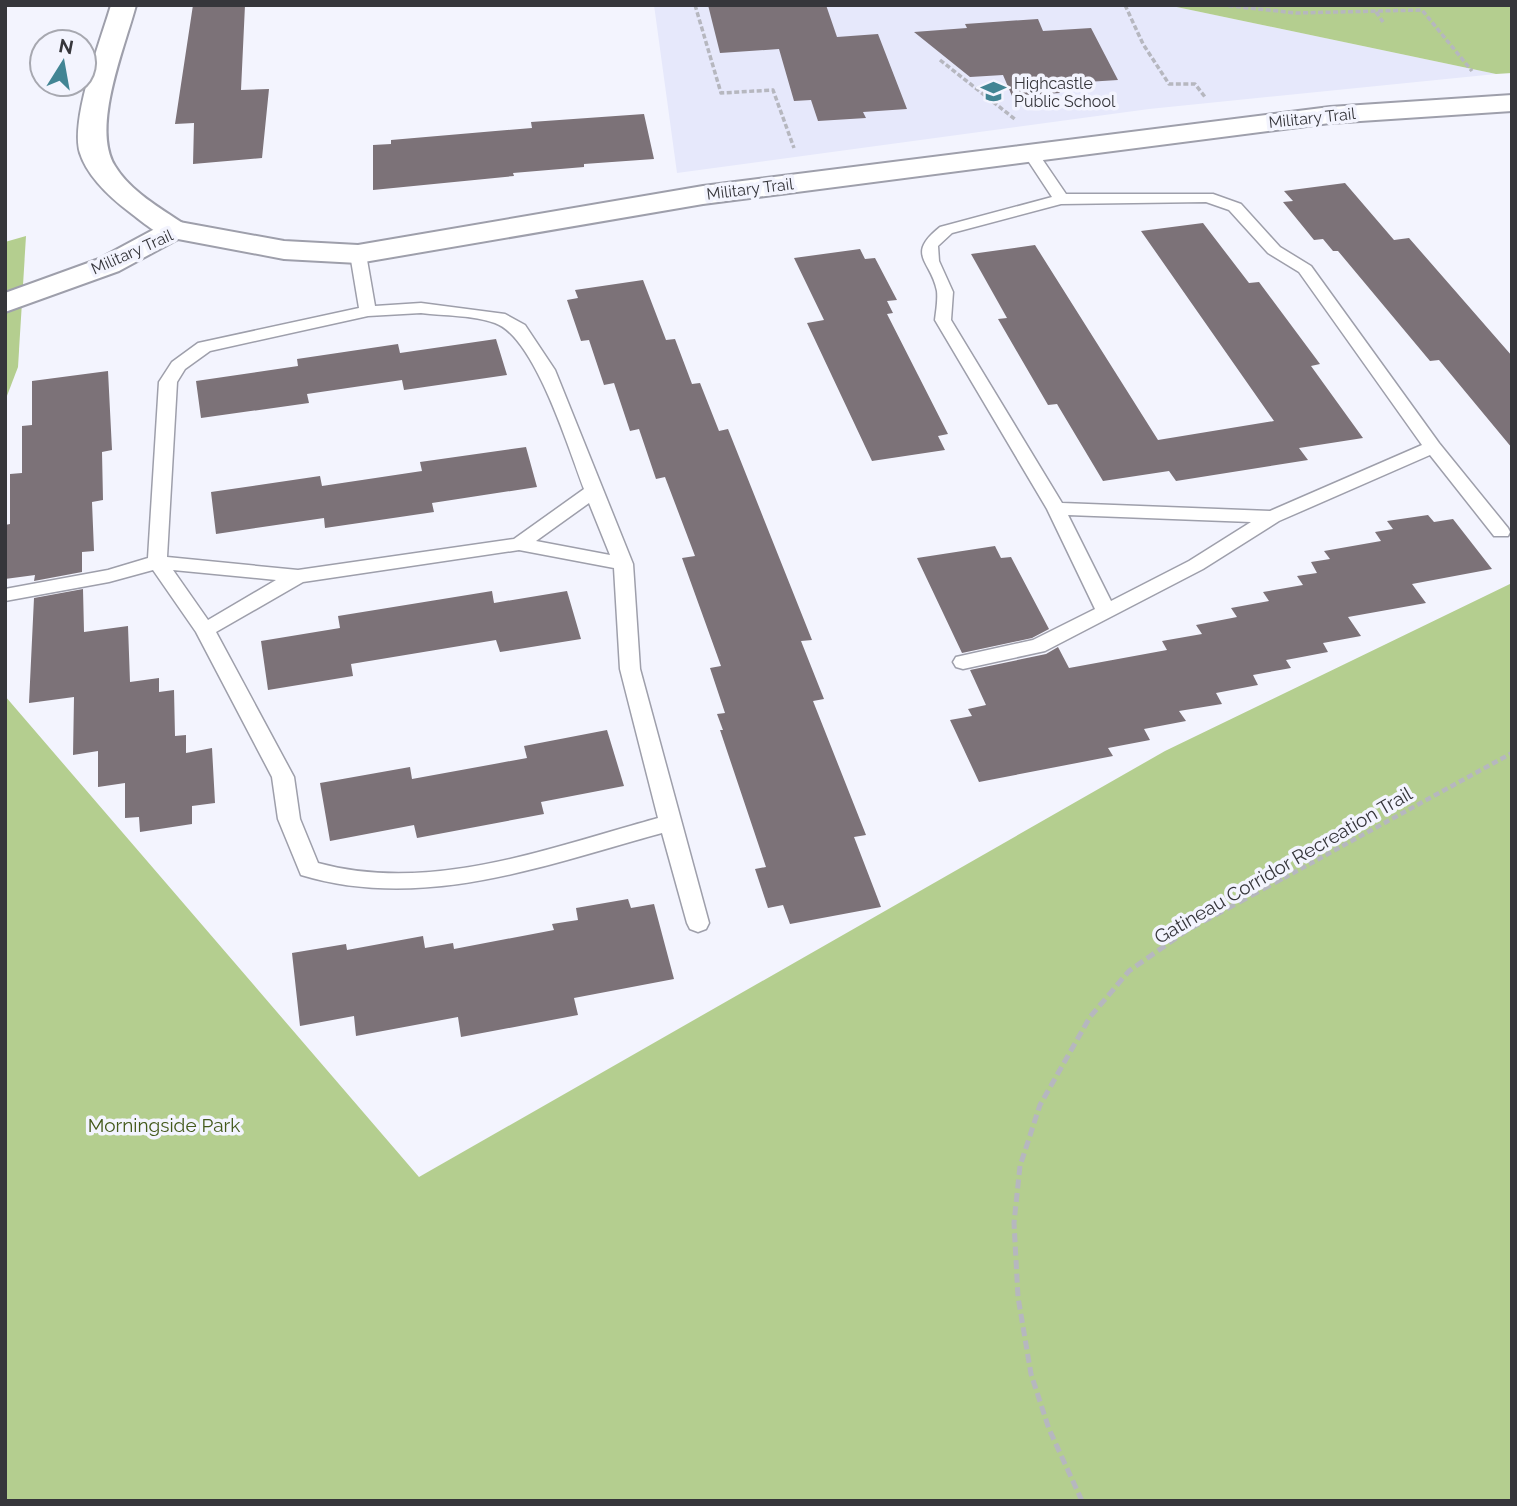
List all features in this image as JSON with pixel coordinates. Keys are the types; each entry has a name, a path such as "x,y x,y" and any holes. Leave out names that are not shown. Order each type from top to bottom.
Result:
{"street":[{"path":"124,5 96,107 93,151 128,198 174,230"},
{"name":"Military Trail","path":"5,303 109,265 174,230 284,250 358,254 703,195 1330,115 1512,103"}],"lane":[{"path":"1038,153 1061,199"},
{"path":"1105,609 1056,509 943,320 945,291 931,267 930,249 936,237 946,230 1061,199 1209,197 1235,207 1274,250 1305,269 1433,447 1501,532"},
{"path":"358,254 368,311"},
{"path":"670,823 505,869 439,880 349,879 309,869 289,819 284,777 205,631 158,562 157,540 169,382 178,366 204,347 368,311 421,308 455,311 495,316 519,329 546,370 623,564 630,668 698,923"},
{"path":"963,662 1038,646 1105,609 1196,565 1272,517 1433,447"},
{"path":"519,544 594,491"},
{"path":"1056,509 1272,517"},
{"path":"5,596 109,576 158,562 298,576 519,544 623,564"},
{"path":"205,631 298,576"}],"path":[{"path":"695,5 721,93 773,90 807,182"},
{"path":"1125,5 1143,44 1169,85 1195,84 1207,101"},
{"path":"1222,5 1274,13 1325,15 1422,10 1476,76"},
{"path":"1376,12 1383,22"},
{"path":"940,60 1032,133 1038,153"},
{"name":"Gatineau Corridor Recreation Trail","path":"1082,1501 1049,1429 1031,1374 1017,1297 1014,1223 1020,1166 1040,1105 1068,1053 1090,1017 1129,971 1186,931 1512,753"}],"shaded area":[{"name":"Highcastle Public School","path":"654,5 1167,5 1496,74 1149,109 677,173"}],"green space":[{"path":"1167,5 1512,5 1512,73 1496,74"},
{"path":"26,236 18,367 5,401 5,242"},
{"name":"Morningside Park","path":"1512,583 1512,1501 5,1501 5,696 419,1177 1165,751"}],"building":[{"path":"193,5 245,5 241,90 269,89 262,158 193,164 194,123 175,124"},
{"path":"708,5 826,5 837,37 878,34 907,109 863,112 866,118 818,121 811,100 794,101 779,49 720,53"},
{"path":"1038,19 1043,31 1091,28 1118,80 1055,84 1060,93 1012,96 1003,75 970,77 914,32 967,28 965,24"},
{"path":"644,114 654,159 584,164 584,167 513,173 514,176 373,190 373,145 391,144 391,140 532,128 531,122"},
{"path":"1345,183 1394,240 1409,238 1512,356 1512,448 1439,360 1430,361 1338,251 1333,251 1323,239 1314,240 1283,202 1293,201 1284,191"},
{"path":"1203,223 1249,283 1259,282 1320,364 1311,366 1363,438 1299,448 1308,460 1176,481 1169,471 1103,481 1057,404 1048,405 998,319 1007,318 971,254 1035,245 1158,440 1274,421 1141,231"},
{"path":"860,249 865,259 875,258 897,300 887,301 893,313 887,314 948,434 938,436 945,450 872,461 807,323 824,320 794,258"},
{"path":"643,280 666,340 675,339 692,384 700,383 719,431 728,429 812,640 801,641 824,699 813,701 866,835 854,837 881,907 790,924 783,905 768,908 755,869 766,867 720,730 723,730 717,714 725,713 710,668 721,666 682,558 695,556 665,477 656,479 639,429 630,431 614,383 604,385 589,340 581,341 567,300 578,298 575,290"},
{"path":"496,339 507,375 404,390 402,380 307,394 309,403 201,418 196,381 298,366 297,359 398,344 400,353"},
{"path":"108,371 112,450 102,452 103,500 92,502 94,551 82,552 82,572 34,581 35,575 5,579 5,525 10,524 10,474 22,473 22,426 32,425 32,381"},
{"path":"526,447 537,487 432,503 434,512 325,528 324,518 216,534 211,492 320,476 322,486 422,471 420,462"},
{"path":"1428,515 1434,522 1453,519 1492,569 1412,584 1426,603 1348,617 1361,636 1323,643 1328,652 1286,660 1291,668 1253,675 1258,685 1216,693 1222,704 1179,711 1186,721 1144,729 1150,740 1108,748 1113,756 979,782 950,720 972,716 968,709 986,705 970,670 1046,654 1058,647 1069,668 1167,650 1162,641 1202,634 1196,625 1237,617 1231,608 1269,601 1263,592 1303,585 1297,576 1317,573 1311,562 1330,559 1324,551 1381,541 1375,532 1393,529 1387,521"},
{"path":"995,546 1001,558 1011,557 1049,629 1032,638 962,653 917,558"},
{"path":"83,589 84,632 128,626 130,682 159,678 159,692 174,690 175,736 186,735 186,753 212,748 215,803 192,806 192,824 140,832 139,817 125,818 125,783 98,787 98,751 73,755 74,697 29,703 34,598"},
{"path":"492,591 494,603 567,591 581,639 500,652 496,640 351,664 353,676 268,690 261,641 340,628 338,616"},
{"path":"607,730 624,786 541,802 544,814 417,838 414,825 330,841 320,783 410,767 412,779 527,758 524,746"},
{"path":"628,899 631,908 654,904 674,979 574,998 578,1015 461,1037 458,1017 356,1036 354,1016 300,1026 292,953 346,944 347,950 423,936 425,948 453,943 454,949 554,930 552,924 578,920 576,908"}],"place":[{"name":"Highcastle Public School","path":"994,92"}]}
